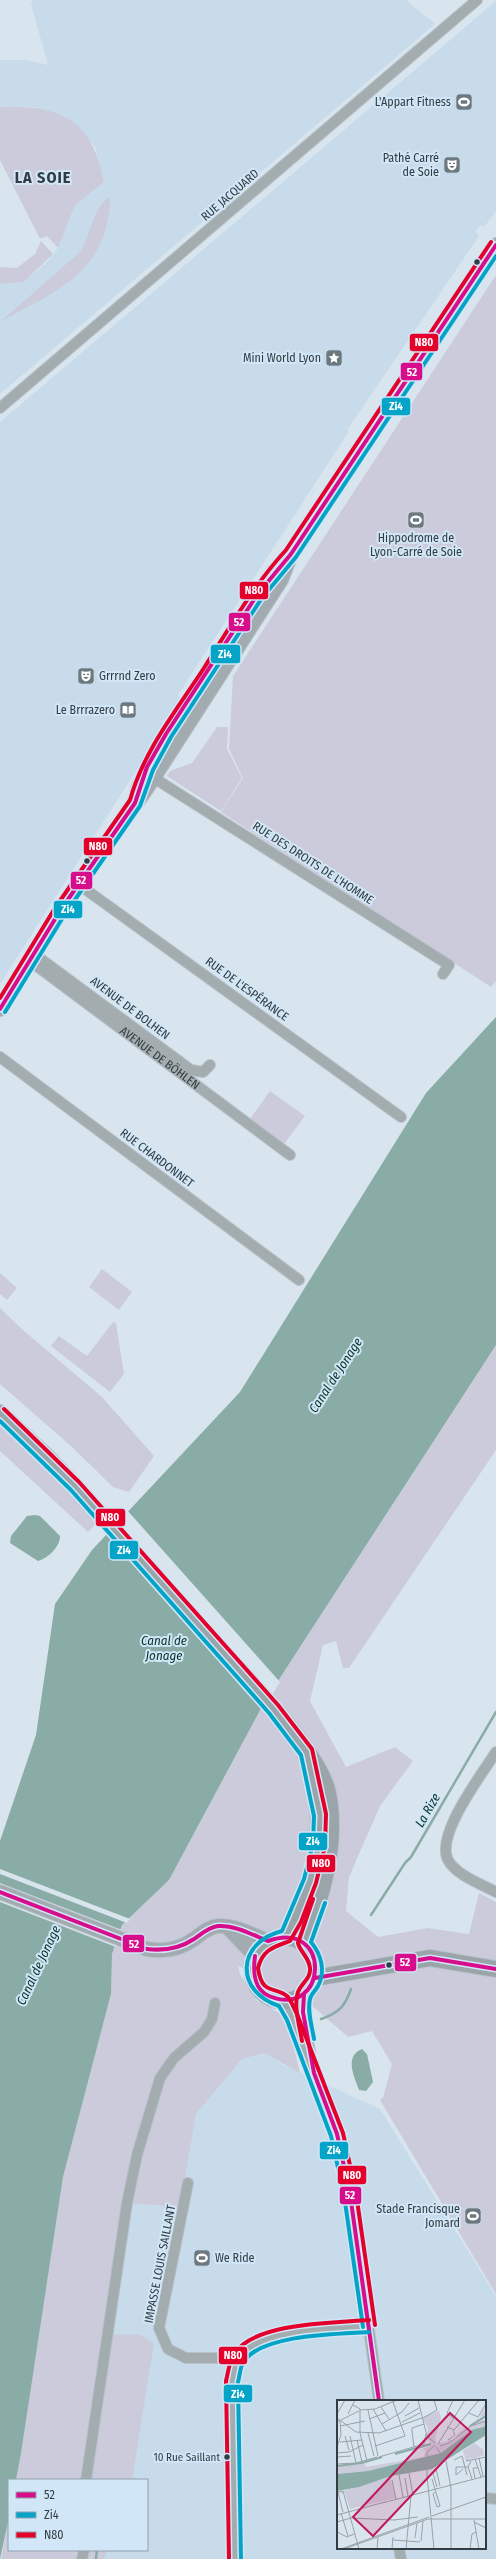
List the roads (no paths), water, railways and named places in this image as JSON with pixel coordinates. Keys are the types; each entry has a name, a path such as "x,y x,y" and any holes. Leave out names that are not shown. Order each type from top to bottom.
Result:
{"main road":[{"path":"135,803 138,788 150,760 272,572 291,554 496,245"},
{"path":"0,1008 78,884 156,772 282,580 291,554"},
{"path":"156,772 155,764 164,740"},
{"path":"0,1413 46,1455 93,1506 285,1723 321,1773 328,1792 331,1822 329,1854 320,1895 304,1943"},
{"path":"286,1936 295,1920 307,1887 319,1845 320,1815 307,1752"},
{"path":"0,1892 147,1948 160,1951 171,1950 186,1944 209,1928 226,1927 268,1941"},
{"path":"226,1927 255,1956"},
{"path":"286,1936 304,1943 311,1950 316,1961 315,1978 304,1994 283,2001 266,1995 257,1986 252,1974 255,1956 268,1941 286,1936"},
{"path":"315,1978 430,1958 496,1969"}],"street":[{"name":"RUE JACQUARD","path":"0,408 477,0"},
{"name":"RUE DES DROITS DE L'HOMME","path":"156,772 449,965 443,974"},
{"name":"RUE DE L'ESPÉRANCE","path":"78,884 401,1117"},
{"name":"AVENUE DE BOLHEN","path":"32,958 191,1070 203,1072 210,1065"},
{"name":"AVENUE DE BÖHLEN","path":"32,958 290,1155"},
{"name":"RUE CHARDONNET","path":"0,1057 299,1280"},
{"path":"496,1752 449,1829 444,1846 448,1860 456,1869 496,1892"},
{"path":"304,1994 303,2012 314,2073"},
{"path":"283,2001 314,2073 337,2134 350,2194 379,2400"},
{"path":"86,2479 127,2203 137,2155 160,2078 174,2058 204,2032 212,2019 215,2003"},
{"name":"IMPASSE LOUIS SAILLANT","path":"188,2183 159,2328 168,2348 186,2358 238,2358"},
{"path":"235,2559 232,2381 238,2358 253,2344 272,2337 369,2326"},
{"path":"486,2498 496,2499"},
{"path":"399,2549 401,2559"}],"water":[{"name":"Canal de Jonage","path":"496,1017 496,1345 265,1701 169,1880 122,1925 112,1954 111,1994 63,2177 21,2453 16,2479 8,2479 8,2523 0,2559 0,1841 36,1735 55,1604 92,1550 240,1392 426,1093"},
{"path":"27,1516 40,1516 60,1536 58,1544 53,1552 38,1561 10,1543 11,1536"},
{"path":"362,2049 367,2054 373,2082 366,2091 359,2090 352,2067 353,2056 356,2052"}],"waterway":[{"name":"La Rize","path":"371,1915 405,1863 411,1857 496,1712"},
{"name":"La Rize","path":"321,2019 337,2011 344,2004 351,1989"},
{"name":"La Rize","path":"96,2559 97,2551"}],"place":[{"name":"L'Appart Fitness","path":"464,102"},
{"name":"Pathé Carré de Soie","path":"452,165"},
{"name":"Mini World Lyon","path":"334,358"},
{"name":"Hippodrome de Lyon-Carré de Soie","path":"416,520"},
{"name":"Grrrnd Zero","path":"86,676"},
{"name":"Le Brrrazero","path":"128,710"},
{"name":"Stade Francisque Jomard","path":"473,2216"},
{"name":"We Ride","path":"202,2258"},
{"name":"10 Rue Saillant","path":"227,2457"}],"district":[{"name":"LA SOIE","path":"43,177"}]}
